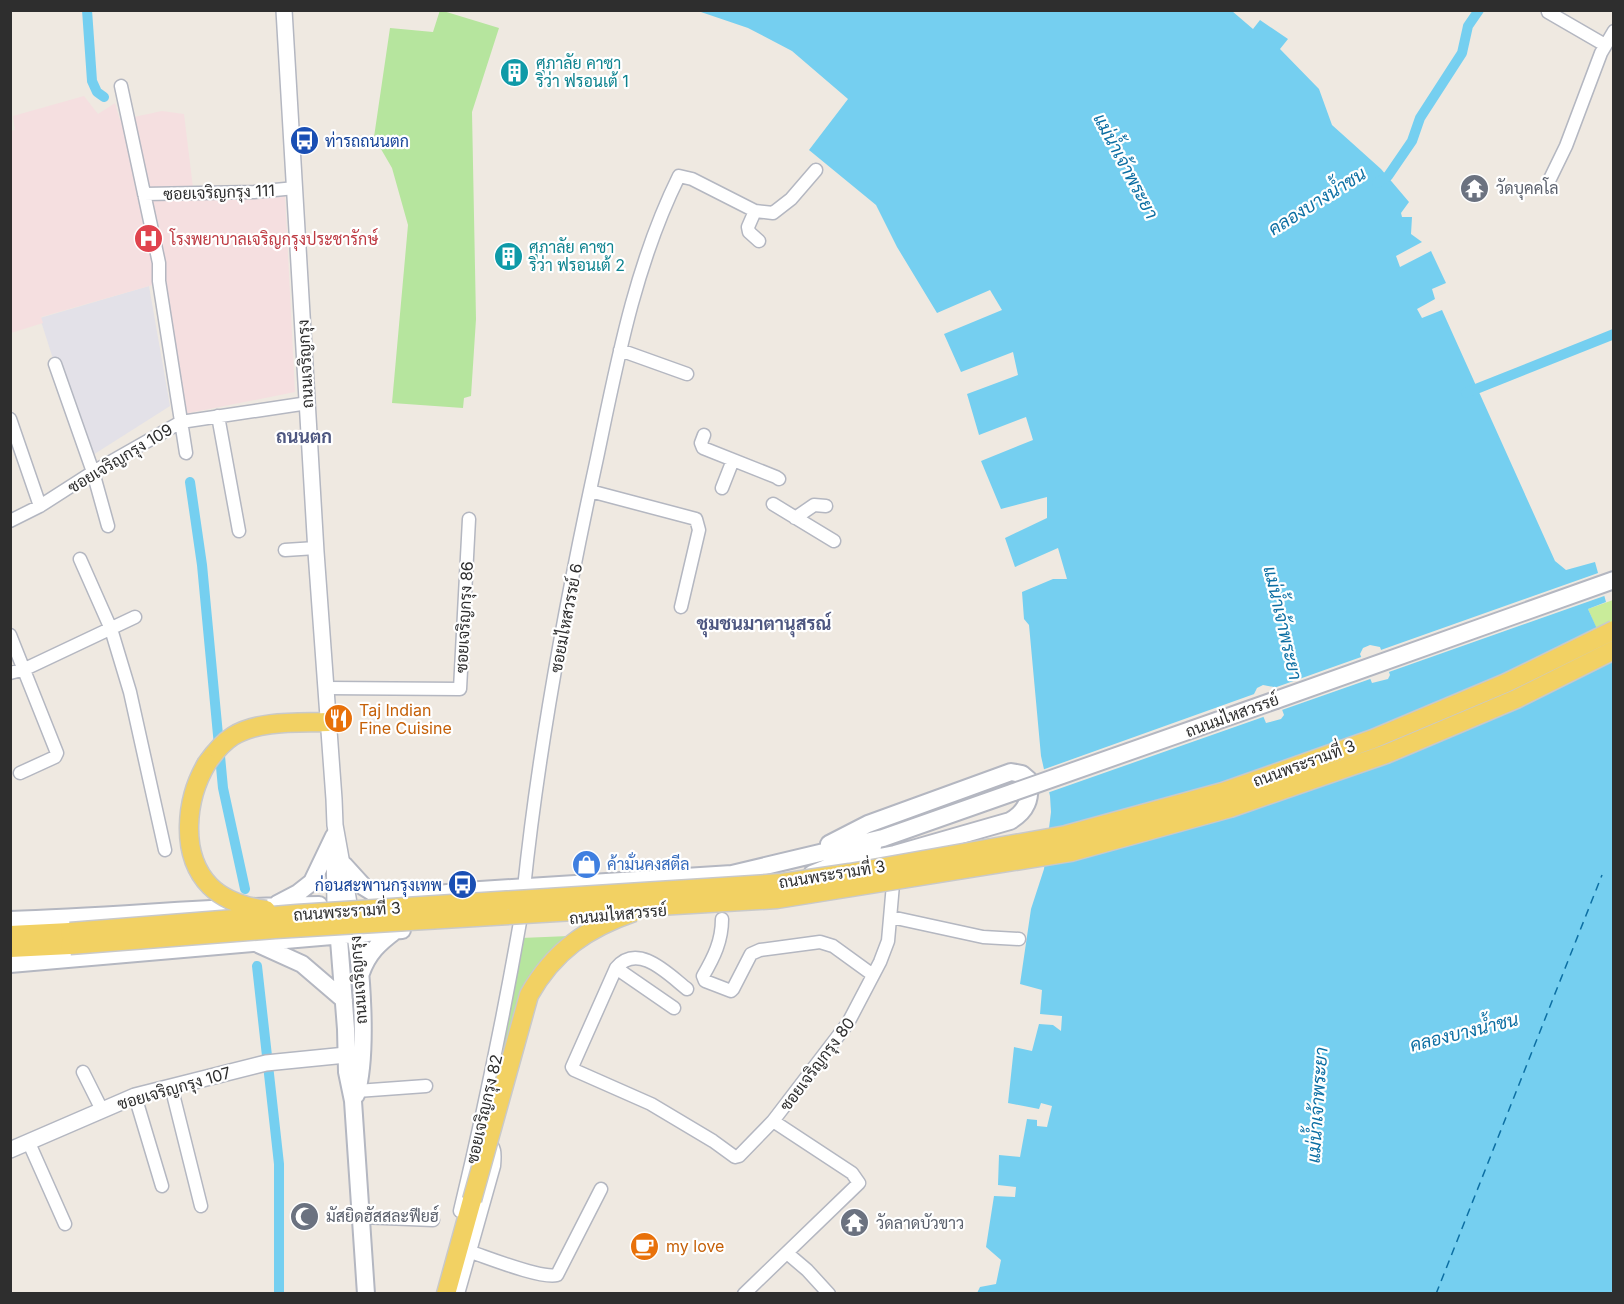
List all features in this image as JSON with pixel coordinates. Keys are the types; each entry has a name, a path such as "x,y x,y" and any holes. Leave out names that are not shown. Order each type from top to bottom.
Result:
{"main road":[{"name":"ถนนมไหสวรรย์","path":"342,904 524,888 732,874 782,864 883,838 1614,580"},
{"name":"ถนนพระรามที่ 3","path":"10,948 70,938 297,914 782,883 1066,835 1223,792 1373,738 1506,683 1614,630"},
{"name":"ถนนพระรามที่ 3","path":"10,935 70,938 275,929 659,904 777,899 1071,852 1230,808 1386,754 1516,699 1614,650"},
{"path":"297,914 254,908 234,902 210,886 198,867 189,830 192,795 207,763 233,736 262,726 328,722"},
{"path":"814,855 838,838 868,824 1011,772 1022,774 1029,780 1030,794 1026,807 1020,815 1010,821 895,854 830,868"},
{"path":"273,905 298,893 312,882 335,831"},
{"name":"ถนนมไหสวรรย์","path":"347,935 621,915 707,904 777,886 830,868 868,849 883,838"},
{"path":"344,865 364,887 385,900"},
{"name":"ถนนพระรามที่ 3","path":"10,920 248,906 342,904"},
{"name":"ถนนเจริญกรุง","path":"342,904 347,935 360,977 362,1032 355,1096 366,1293"},
{"path":"446,1293 529,994 539,976 555,957 574,941 619,917 659,904"},
{"path":"205,947 222,940 226,936 228,926 225,918 208,910"},
{"path":"360,977 367,957 395,930"},
{"name":"ถนนพระรามที่ 3","path":"10,964 347,935"},
{"name":"ถนนเจริญกรุง","path":"347,935 344,1000 346,1054 347,1072 355,1096"},
{"path":"256,943 302,964 344,1000"}],"street":[{"name":"ถนนเจริญกรุง","path":"284,10 316,548 342,904"},
{"path":"1548,12 1605,45"},
{"path":"1548,183 1566,146 1605,45 1614,31"},
{"path":"121,86 159,262 159,281 186,453"},
{"path":"759,241 749,232 755,211 773,213 781,208 816,170"},
{"name":"ซอยมไหสวรรย์ 6","path":"524,888 540,756 590,491 631,302 669,197 679,176 692,179 755,211"},
{"name":"ซอยเจริญกรุง 111","path":"144,194 254,192 295,188"},
{"path":"620,350 687,374"},
{"path":"55,364 93,472 108,526"},
{"name":"ซอยเจริญกรุง 109","path":"10,521 40,506 93,472 182,422 308,403"},
{"path":"218,416 239,531"},
{"path":"10,419 40,506"},
{"path":"704,435 701,443 703,448 779,479"},
{"path":"722,488 732,460"},
{"path":"590,491 696,519 699,530 681,607"},
{"path":"773,504 834,541"},
{"path":"795,518 814,505 826,506"},
{"name":"ซอยเจริญกรุง 86","path":"326,688 460,689 469,519"},
{"path":"285,550 316,548"},
{"path":"80,559 111,629 130,692 165,850"},
{"path":"10,673 25,669 135,617"},
{"path":"10,635 57,753 55,757 20,773"},
{"name":"ถนนเจริญกรุง","path":"335,831 344,865 342,904"},
{"name":"ซอยเจริญกรุง 80","path":"744,1293 859,1183 852,1173 773,1121 841,1035 873,975 888,940 895,854"},
{"path":"891,917 983,937 1019,939"},
{"path":"722,919 719,947 703,976 707,982 731,991 751,954 760,950 820,942 833,946 873,975"},
{"name":"ซอยเจริญกรุง 82","path":"438,1293 479,1136 520,922"},
{"path":"687,989 657,965 643,958 623,962 616,968 572,1067 574,1070 616,1087 647,1103 735,1157 739,1156 773,1121"},
{"path":"616,968 674,1008"},
{"name":"ซอยเจริญกรุง 107","path":"10,1150 135,1096 271,1062 346,1054"},
{"path":"83,1072 102,1110"},
{"path":"171,1086 201,1206"},
{"path":"355,1096 426,1086"},
{"path":"135,1096 162,1186"},
{"path":"458,1293 471,1252 496,1152 488,1139 479,1136"},
{"path":"29,1143 65,1224"},
{"path":"471,1252 539,1273 557,1275 602,1189"},
{"path":"360,1217 433,1220"},
{"path":"787,1253 829,1293"}],"shaded area":[{"name":"โรงพยาบาลเจริญกรุงประชารักษ์","path":"84,96 98,114 115,103 120,120 162,111 184,114 194,196 285,195 295,392 184,414 163,282 41,317 43,323 11,333 10,131 15,130 13,116"},
{"path":"149,286 170,406 85,460 40,318"}],"green space":[{"path":"440,10 499,28 472,112 476,319 471,396 464,398 463,408 392,403 408,225 392,168 374,137 390,28 433,32"},
{"path":"1613,600 1613,666 1588,609"},
{"path":"569,936 543,976 483,1134 521,938"}],"water":[{"name":"แม่น้ำเจ้าพระยา","path":"698,11 1232,11 1253,29 1260,20 1288,39 1280,49 1319,89 1332,125 1381,169 1409,202 1401,213 1402,217 1412,217 1411,234 1422,242 1396,256 1400,267 1431,251 1446,283 1432,289 1435,299 1417,309 1422,318 1442,310 1555,561 1566,570 1595,562 1606,602 1588,609 1614,666 1613,1293 977,1293 980,1287 996,1284 1001,1260 986,1247 994,1196 1015,1197 1016,1187 998,1185 999,1155 1020,1157 1027,1119 1037,1120 1037,1126 1047,1127 1052,1106 1041,1103 1039,1109 1008,1103 1014,1047 1032,1051 1039,1024 1053,1025 1061,1031 1062,1016 1040,1014 1042,990 1020,984 1031,909 1044,869 1051,812 1050,796 1041,756 1029,625 1024,619 1022,592 1053,579 1067,579 1058,548 1015,567 1005,538 1047,518 1047,497 1001,509 981,461 1033,440 1026,417 979,435 967,394 1018,375 1013,352 961,372 944,334 1002,310 990,290 937,313 897,247 876,205 809,150 848,99 792,51 748,28","holes":["1370,645 1380,647 1390,675 1388,679 1372,683 1360,654 1363,648","1263,685 1274,687 1284,715 1281,719 1266,723 1254,694 1257,688"]}],"pier":[{"path":"1601,572 1607,595 1386,673 1378,651"},
{"path":"1364,656 1373,678 1279,711 1271,689"},
{"path":"1257,693 1266,716 1047,793 1042,770"}],"waterway":[{"path":"87,10 92,81 97,92 104,97"},
{"name":"คลองบางน้ำชน","path":"1377,183 1388,176 1412,141 1420,118 1462,53 1468,26 1479,10"},
{"path":"1466,393 1614,334"},
{"path":"190,482 202,565 223,788 245,889"},
{"path":"257,966 279,1164 279,1294"}],"ferry route":[{"path":"1436,1294 1602,875"}],"place":[{"name":"ศุภาลัย คาซา ริว่า ฟรอนเต้ 1","path":"515,72"},
{"name":"ท่ารถถนนตก","path":"304,141"},
{"name":"วัดบุคคโล","path":"1475,188"},
{"name":"โรงพยาบาลเจริญกรุงประชารักษ์","path":"149,239"},
{"name":"ศุภาลัย คาซา ริว่า ฟรอนเต้ 2","path":"508,256"},
{"name":"Taj Indian Fine Cuisine","path":"338,719"},
{"name":"ค้ามั่นคงสตีล","path":"586,864"},
{"name":"ก่อนสะพานกรุงเทพ","path":"463,885"},
{"name":"มัสยิดฮัสสละฟียฮ์","path":"305,1216"},
{"name":"วัดลาดบัวขาว","path":"855,1223"},
{"name":"my love","path":"645,1246"}],"district":[{"name":"ถนนตก","path":"304,436"},
{"name":"ชุมชนมาตานุสรณ์","path":"764,623"}]}
